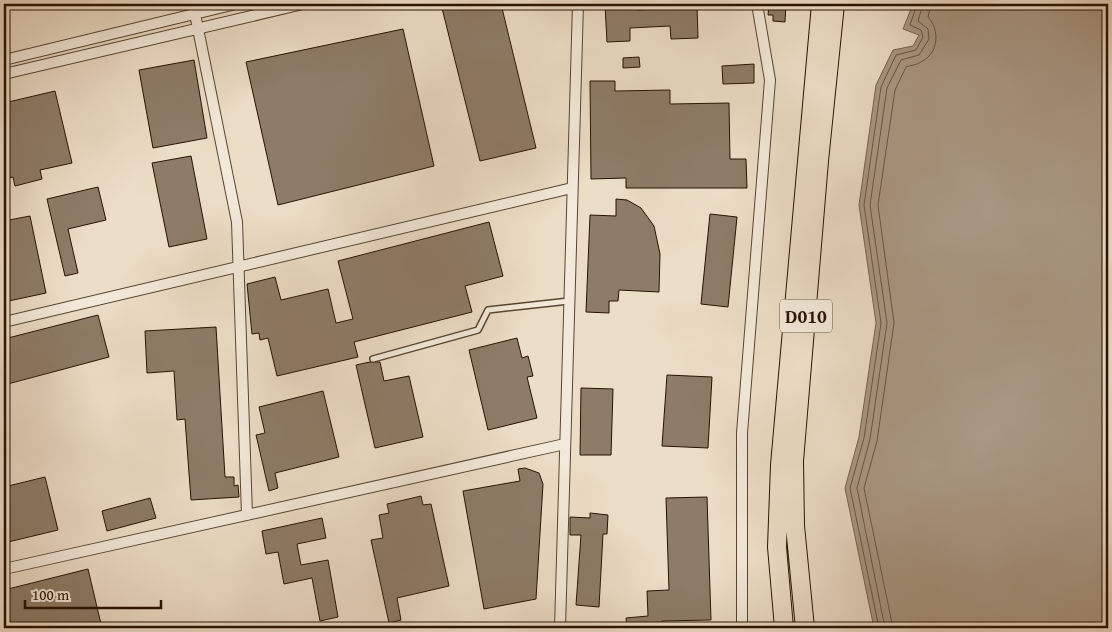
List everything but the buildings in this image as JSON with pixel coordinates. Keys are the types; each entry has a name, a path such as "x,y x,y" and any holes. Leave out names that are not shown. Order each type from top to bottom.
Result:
{"highway":[{"path":"812,4 810,22 813,89"},
{"name":"D010","path":"784,628 777,547 780,465 821,4"},
{"name":"D010","path":"805,628 796,536 794,461 819,161 836,4"}],"street":[{"path":"4,60 194,8 236,4"},
{"path":"4,74 303,4"},
{"path":"560,628 578,4"},
{"path":"742,628 742,433 770,80 757,4"},
{"path":"194,8 200,28 237,222 247,515"},
{"path":"4,322 572,188"},
{"path":"4,569 565,444"}],"lane":[{"path":"373,359 478,330 488,310 569,300"}],"water":[{"path":"913,4 1108,4 1108,628 874,628 845,488 859,437 876,323 859,205 876,85 893,50 913,46 919,35 903,29"}]}
